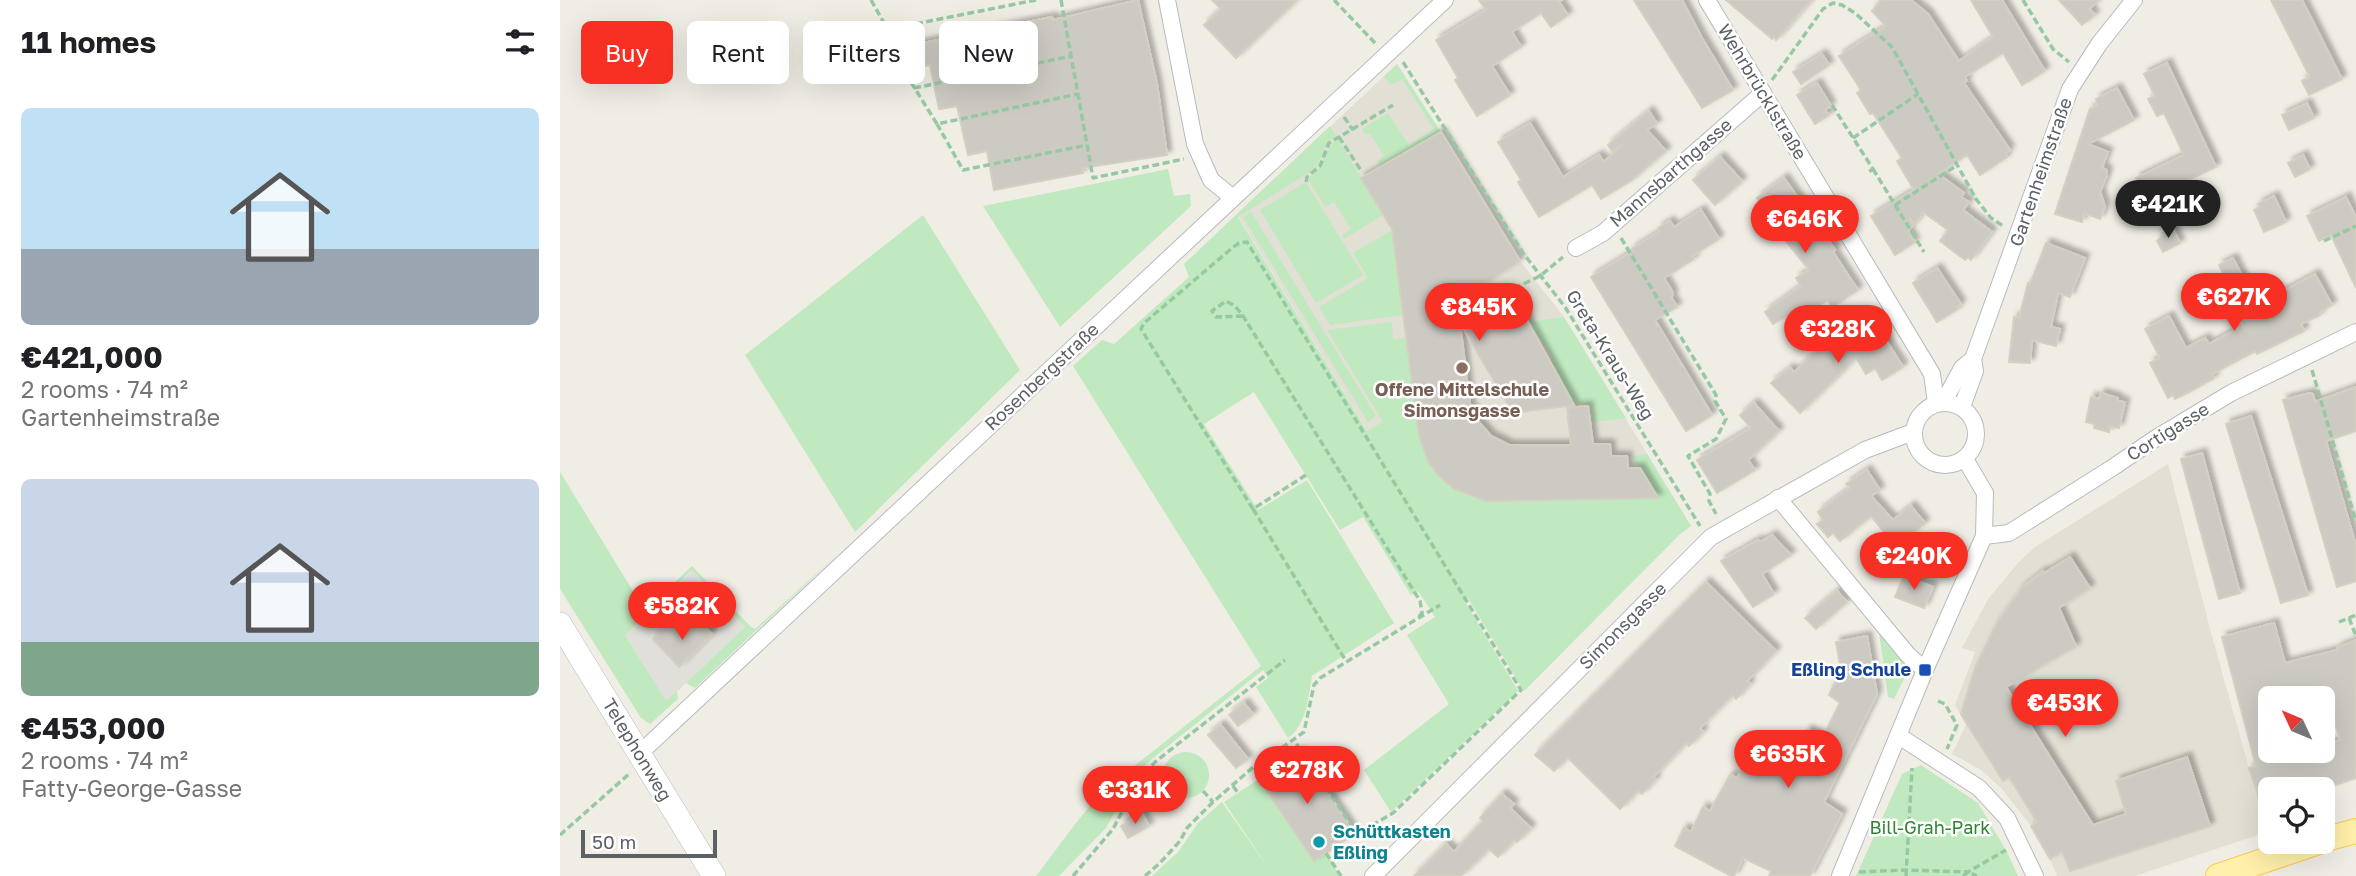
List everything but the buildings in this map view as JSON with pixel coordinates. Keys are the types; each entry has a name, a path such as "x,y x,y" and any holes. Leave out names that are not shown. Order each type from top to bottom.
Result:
{"main road":[{"path":"2335,837 2356,831"},
{"path":"2218,876 2282,854"}],"street":[{"path":"1167,0 1195,144 1211,180 1233,198"},
{"name":"Rosenbergstraße","path":"642,757 1446,0"},
{"name":"Wehrbrücklstraße","path":"1707,0 1932,374 1940,403"},
{"name":"Gartenheimstraße","path":"1962,407 1975,371 1973,359 2070,89 2099,44 2134,0"},
{"name":"Mannsbarthgasse","path":"1576,247 1603,233 1763,93"},
{"name":"Cortigasse","path":"1984,536 2009,533 2231,393 2356,332"},
{"name":"Gartenheimstraße","path":"1913,432 1919,415 1940,403 1962,368 1973,359"},
{"path":"1913,432 1914,443 1924,458 1941,466 1954,465 1965,459 1976,443 1976,425 1969,413 1956,403 1940,403"},
{"name":"Simonsgasse","path":"1373,876 1711,537 1865,450 1913,432"},
{"path":"1840,876 1984,536 1985,493 1965,459"},
{"path":"1778,498 1908,655 1925,670"},
{"name":"Telephonweg","path":"560,624 714,876"},
{"path":"1899,736 1979,788 2007,818 2035,876"}],"path":[{"path":"871,0 883,21"},
{"path":"925,22 1035,0"},
{"path":"1061,0 1093,178 1200,155"},
{"path":"1334,0 1375,43"},
{"path":"2024,0 2053,49 2081,72"},
{"path":"1763,93 1823,9 1833,3 1842,5 1855,13 1892,47 1976,199 1991,218 2018,236"},
{"path":"914,88 1072,56"},
{"name":"Greta-Kraus-Weg","path":"1398,59 1404,62 1522,253 1565,307 1701,527 1703,525"},
{"path":"912,84 963,170 1087,145"},
{"path":"937,124 1078,94"},
{"path":"1853,138 1918,94"},
{"path":"1306,182 1307,177 1321,166 1329,144 1393,105"},
{"path":"1832,105 1924,252"},
{"path":"1340,113 1353,130"},
{"path":"1339,136 1362,172"},
{"path":"1895,205 1956,166"},
{"path":"1867,173 1873,169"},
{"path":"1613,224 1716,395 1715,401 1726,419 1716,439 1688,456 1710,494 1709,501 1717,516"},
{"path":"2324,241 2356,226"},
{"path":"1294,740 1357,834 1393,813 1521,690 1247,242 1239,243 1144,323 1141,329 1346,661"},
{"path":"1486,302 1540,275 1555,264"},
{"path":"1243,316 1216,317 1212,311 1226,301 1235,306 1243,316 1420,601 1422,613 1417,619"},
{"path":"2308,356 2356,523"},
{"path":"1253,509 1306,475"},
{"path":"1145,876 1160,863 1180,841 1187,828 1213,802 1266,755 1304,732 1314,685 1320,678 1440,605"},
{"path":"2339,622 2356,615"},
{"path":"2349,618 2356,636"},
{"path":"1346,661 1347,652"},
{"path":"1073,876 1114,829 1136,785 1168,751 1285,660"},
{"path":"1938,701 1945,704 1956,725 1944,754"},
{"path":"560,835 642,757"},
{"path":"1906,876 1912,768"},
{"path":"1233,786 1238,793"},
{"path":"1203,791 1213,802"},
{"path":"1966,874 2008,849"},
{"path":"1326,853 1341,876"},
{"path":"1856,872 1879,874 1906,870 1977,876"}],"shaded area":[{"name":"Offene Mittelschule Simonsgasse","path":"1397,64 1520,261 1564,317 1691,526 1524,691 1237,214"},
{"path":"2168,464 2211,633 2258,795 2258,835 2135,876 2057,876 2031,826 2001,788 1981,770 1952,754 1966,725 1955,705 1975,652 1962,648 1988,599 2035,547"},
{"path":"693,570 745,627 666,702 625,635"}],"green space":[{"path":"1397,64 1441,132 1401,154 1391,170 1386,163 1381,166 1377,161 1384,156 1370,133 1366,135 1362,129 1388,113 1409,145 1434,129 1402,79 1390,85 1384,76"},
{"path":"1330,126 1336,136 1328,142 1316,168 1238,217 1367,431 1383,422 1327,330 1392,322 1393,339 1406,338 1418,423 1427,456 1443,480 1455,489 1491,502 1657,498 1632,456 1647,454 1691,526 1524,691 1468,598 1464,600 1518,691 1391,812 1364,770 1449,704 1407,635 1435,617 1418,591 1411,595 1363,517 1340,530 1254,392 1204,424 1258,510 1307,480 1394,623 1312,676 1303,718 1288,738 1256,687 1268,678 1263,670 1147,763 1129,786 1106,828 1059,876 1036,876 1105,789 1261,666 1073,366 1102,340 1114,344 1189,277 1184,264"},
{"path":"1338,139 1383,215 1344,239 1342,235 1351,229 1334,202 1325,207 1308,179 1319,168"},
{"path":"1168,169 1174,196 1190,194 1191,206 1060,327 983,206"},
{"path":"1306,182 1363,275 1316,303 1260,210"},
{"path":"1251,212 1376,416 1368,422 1243,217"},
{"path":"923,215 1020,370 855,532 745,355"},
{"path":"1392,230 1403,315 1330,325 1319,307 1368,278 1353,253"},
{"path":"1564,317 1626,418 1593,422 1590,405 1582,403 1557,408 1552,401 1548,361 1553,358 1529,322"},
{"path":"560,472 633,591 640,598 661,592 692,566 755,629 840,552 695,688 686,683 745,627 692,570 625,635 666,701 677,691 678,699 650,724 641,718 560,589"},
{"path":"1879,633 1883,633 1911,665 1894,699 1888,697"},
{"path":"1186,752 1202,759 1209,775 1202,791 1186,798 1170,791 1163,775 1170,759"},
{"name":"Bill-Grah-Park","path":"1921,765 1978,803 2018,876 1856,876 1902,774"},
{"path":"1259,779 1313,861 1326,853 1340,876 1152,876 1178,852 1198,823 1222,802 1271,872 1224,802"}],"place":[{"name":"Offene Mittelschule Simonsgasse","path":"1462,368"},
{"name":"Eßling Schule","path":"1925,670"},
{"name":"Schüttkasten Eßling","path":"1319,842"}]}
